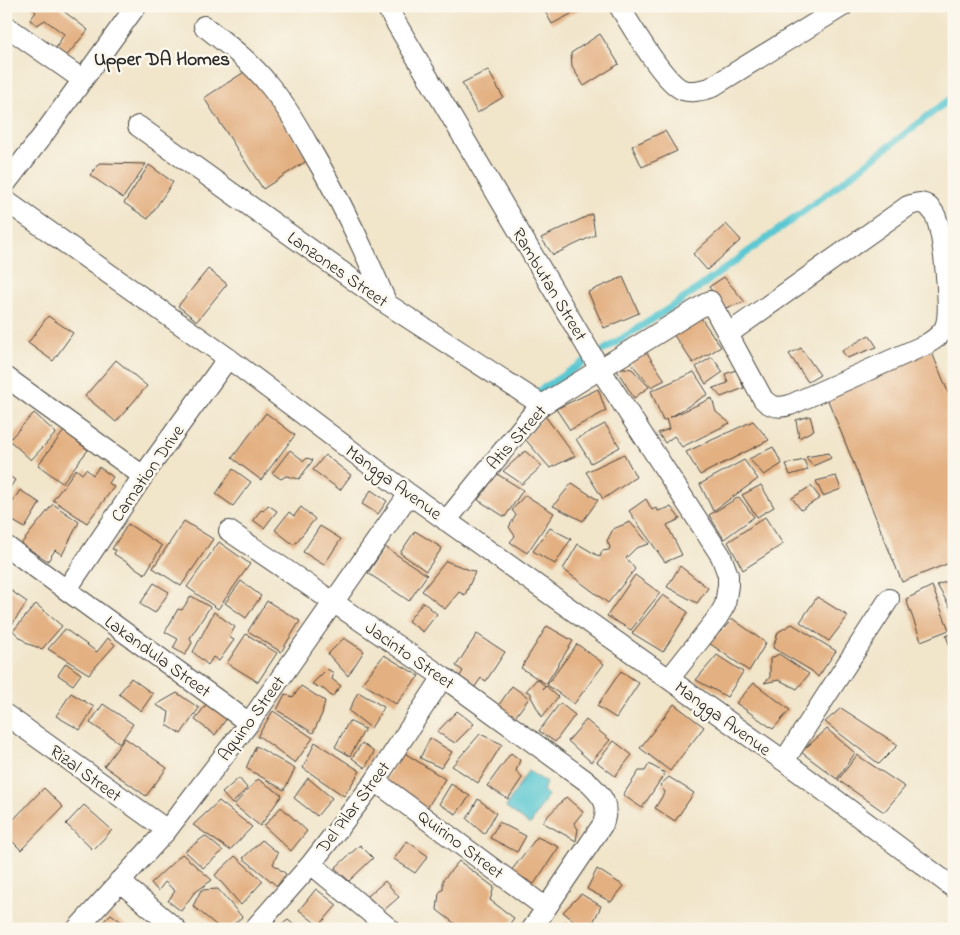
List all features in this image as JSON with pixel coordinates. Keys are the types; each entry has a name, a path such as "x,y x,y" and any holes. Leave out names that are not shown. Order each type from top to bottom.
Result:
{"street":[{"path":"6,182 136,6"},
{"name":"Rambutan Street","path":"386,6 600,368 721,556 728,575 725,605 718,617 670,679"},
{"path":"619,6 663,72 675,85 691,91 710,88 843,6"},
{"path":"6,26 83,80"},
{"path":"204,26 233,48 269,84 295,122 331,182 362,245 387,304"},
{"name":"Lanzones Street","path":"138,126 387,304 542,405"},
{"name":"Mangga Avenue","path":"6,201 228,358 409,494 784,761 954,888"},
{"path":"924,203 931,208 937,220 941,241 947,296 947,317 944,328 937,337 925,345 790,405 775,407 767,404 763,399 728,334 908,206 924,203"},
{"name":"Atis Street","path":"446,521 542,405 710,301 728,334"},
{"name":"Carnation Drive","path":"67,590 143,476 228,358"},
{"path":"6,377 143,476"},
{"name":"Aquino Street","path":"77,929 167,830 249,723 409,494"},
{"name":"Jacinto Street","path":"229,531 443,677 589,784 604,800 606,815 603,824 532,929"},
{"name":"Lakandula Street","path":"6,546 249,723"},
{"path":"784,761 889,599"},
{"name":"Del Pilar Street","path":"254,929 311,864 375,781 443,677"},
{"name":"Rizal Street","path":"6,715 167,830"},
{"name":"Quirino Street","path":"375,781 546,908"},
{"path":"311,864 390,929"},
{"path":"119,881 176,929"}],"water":[{"path":"528,771 546,782 543,791 548,795 530,825 506,807"}],"building":[{"path":"33,6 57,6 88,30 64,59 54,52 64,34 45,20 37,25 30,20 36,12 32,8"},
{"path":"542,6 586,6 552,24"},
{"path":"600,34 619,64 584,86 572,67 571,53"},
{"path":"249,69 308,160 263,189 204,98"},
{"path":"488,70 503,97 477,113 462,83"},
{"path":"951,106 954,106 954,128 952,128"},
{"path":"665,131 677,151 642,167 632,146"},
{"path":"99,163 146,164 123,198 90,175"},
{"path":"149,165 173,182 148,219 124,203"},
{"path":"592,214 595,235 553,255 541,238"},
{"path":"726,224 741,240 707,270 693,254"},
{"path":"208,269 227,284 197,321 178,306"},
{"path":"623,277 639,313 604,328 588,292"},
{"path":"724,277 745,302 725,308 709,287"},
{"path":"48,316 73,333 53,361 28,343"},
{"path":"701,318 721,347 693,363 673,334"},
{"path":"869,335 877,347 847,358 842,351"},
{"path":"801,348 820,375 808,382 789,354"},
{"path":"645,350 665,380 651,387 630,362"},
{"path":"931,350 954,407 954,561 902,582 825,393"},
{"path":"712,357 723,372 706,384 696,367"},
{"path":"116,360 147,386 116,422 85,396"},
{"path":"615,367 632,369 649,387 634,398"},
{"path":"736,370 744,388 721,397 713,388 728,383 725,374"},
{"path":"694,372 708,394 669,418 712,398 716,412 730,423 682,447 674,436 665,443 658,433 669,429 666,419 663,421 651,391"},
{"path":"598,389 606,411 570,430 556,409"},
{"path":"34,413 56,433 31,460 9,440"},
{"path":"266,413 295,435 261,480 232,458"},
{"path":"545,416 575,456 550,468 524,438"},
{"path":"810,416 814,430 799,438 796,420"},
{"path":"753,421 769,440 700,475 686,452"},
{"path":"605,424 620,447 591,463 576,439"},
{"path":"64,431 88,450 62,483 38,465"},
{"path":"773,447 782,464 764,475 749,459"},
{"path":"290,450 304,461 307,458 313,460 299,479 286,476 281,479 272,473"},
{"path":"525,451 542,466 522,484 503,471"},
{"path":"828,453 831,458 813,466 806,457"},
{"path":"624,454 636,477 603,499 586,472"},
{"path":"325,455 351,475 340,490 313,470"},
{"path":"744,460 758,479 713,511 700,484"},
{"path":"804,460 808,470 790,475 786,464"},
{"path":"99,467 113,477 109,483 114,487 87,523 53,500 76,469 82,474 86,469 93,475"},
{"path":"233,469 251,482 233,506 216,494"},
{"path":"6,474 15,480 6,494"},
{"path":"497,474 523,490 505,517 478,500"},
{"path":"836,476 841,489 823,496 816,481"},
{"path":"572,483 598,500 583,521 553,506"},
{"path":"761,485 774,507 757,517 742,495"},
{"path":"811,486 820,498 801,510 792,498"},
{"path":"20,490 40,503 25,528 6,517 6,513"},
{"path":"371,490 387,501 378,514 362,504"},
{"path":"525,495 554,513 527,553 510,542 515,536 509,527 516,515 512,510"},
{"path":"739,497 754,517 724,539 709,515"},
{"path":"646,499 652,510 656,508 658,511 671,507 680,519 667,525 682,555 665,562 629,511"},
{"path":"53,504 79,522 62,555 55,550 48,561 21,544"},
{"path":"268,505 277,511 264,528 253,520"},
{"path":"301,507 315,519 294,545 275,530 289,512 294,516"},
{"path":"765,517 783,544 743,570 728,542"},
{"path":"184,521 213,539 181,586 153,568"},
{"path":"630,522 649,544 636,548 626,558 635,569 608,603 563,569 578,544 600,557 602,551 609,550 610,547 607,541 613,529"},
{"path":"128,524 162,546 145,574 114,554 116,550 112,549"},
{"path":"320,526 341,539 324,565 303,552"},
{"path":"550,528 571,539 555,564 533,551"},
{"path":"415,531 442,548 426,571 400,553"},
{"path":"219,542 250,564 218,609 187,587"},
{"path":"385,547 427,575 409,601 368,573"},
{"path":"446,561 475,572 465,595 459,592 445,609 422,591"},
{"path":"680,566 708,588 697,603 667,587"},
{"path":"635,575 660,593 631,630 607,616"},
{"path":"954,579 954,614 937,585"},
{"path":"241,581 261,596 246,618 225,603"},
{"path":"154,583 169,592 155,613 140,604"},
{"path":"932,586 949,630 921,641 906,599"},
{"path":"6,587 27,602 11,626 6,622"},
{"path":"663,595 688,612 663,652 632,633"},
{"path":"191,596 210,607 190,638 192,643 185,655 173,648 178,639 165,632 178,609 182,610"},
{"path":"817,597 848,616 829,641 800,622"},
{"path":"267,601 300,621 281,652 248,631"},
{"path":"423,602 437,614 423,632 408,621"},
{"path":"36,604 62,626 42,649 28,644 13,631"},
{"path":"214,612 235,627 229,637 234,640 219,661 213,657 208,665 193,652"},
{"path":"733,619 766,643 749,671 709,643"},
{"path":"792,624 836,651 818,677 812,671 773,648 778,632"},
{"path":"547,626 573,641 546,684 521,668"},
{"path":"65,629 97,652 108,638 115,645 89,674 48,649"},
{"path":"954,633 954,656 946,636"},
{"path":"246,634 277,653 258,682 227,663"},
{"path":"477,634 505,652 486,681 481,678 472,691 457,681 463,671 456,666"},
{"path":"344,638 364,651 348,676 328,654"},
{"path":"577,644 604,664 574,704 547,685"},
{"path":"779,654 809,674 797,689 779,680 764,683 770,677 770,659"},
{"path":"384,655 419,676 396,704 362,683"},
{"path":"717,655 743,672 727,697 696,680"},
{"path":"66,663 81,674 73,685 58,675"},
{"path":"327,669 334,673 332,679 341,686 332,697 325,690 312,684"},
{"path":"621,671 639,683 616,718 597,706"},
{"path":"131,678 153,694 141,711 119,694"},
{"path":"537,679 545,686 543,689 546,686 558,697 542,717 531,697 531,693 526,691"},
{"path":"754,683 790,710 773,729 736,703"},
{"path":"301,686 325,701 322,714 313,733 277,710 285,694 293,697"},
{"path":"512,686 529,698 513,720 496,709"},
{"path":"358,692 384,707 371,728 349,711"},
{"path":"71,693 94,707 80,730 56,716"},
{"path":"177,693 199,708 181,734 167,725 169,712 156,705"},
{"path":"207,703 227,718 215,735 195,720"},
{"path":"560,703 575,715 555,742 539,731"},
{"path":"103,704 133,724 120,743 90,723"},
{"path":"674,704 704,727 670,771 640,748"},
{"path":"841,708 898,745 879,764 825,722"},
{"path":"273,711 313,738 295,763 260,737 257,737"},
{"path":"457,711 474,724 455,743 437,732"},
{"path":"586,720 610,740 591,762 568,741"},
{"path":"349,721 365,729 350,756 335,747"},
{"path":"827,729 855,753 837,779 801,752"},
{"path":"480,734 502,744 478,783 452,766"},
{"path":"125,738 167,768 146,796 104,766"},
{"path":"430,738 452,752 441,768 420,758"},
{"path":"614,741 632,755 615,776 597,762"},
{"path":"315,742 360,771 344,796 303,768"},
{"path":"362,743 374,752 365,768 352,758"},
{"path":"256,746 295,769 284,790 246,768"},
{"path":"403,752 445,779 426,810 384,782"},
{"path":"511,753 520,760 516,771 522,778 508,799 487,786"},
{"path":"857,755 905,787 884,812 838,780"},
{"path":"649,764 665,773 642,808 623,795 639,771 645,771"},
{"path":"669,777 694,793 675,821 655,808 665,792 660,785"},
{"path":"239,778 247,788 232,804 222,793"},
{"path":"308,778 332,798 317,816 294,798"},
{"path":"258,779 282,795 260,826 234,805"},
{"path":"451,784 470,796 456,814 439,804"},
{"path":"44,788 63,807 21,850 6,835 6,827"},
{"path":"566,797 583,812 574,823 578,829 576,841 542,822"},
{"path":"478,799 496,813 484,834 467,819"},
{"path":"219,801 252,827 230,850 193,825"},
{"path":"84,805 112,830 93,850 66,824"},
{"path":"281,807 307,831 291,851 264,826"},
{"path":"499,822 526,836 517,852 490,838"},
{"path":"205,836 223,851 203,868 185,851"},
{"path":"537,837 559,847 534,884 511,871"},
{"path":"262,840 278,853 273,864 286,874 277,886 243,858"},
{"path":"407,841 428,856 415,873 394,859"},
{"path":"360,845 373,858 349,881 335,868"},
{"path":"182,854 212,880 194,893 181,911 168,901 175,891 165,882 158,891 151,883"},
{"path":"235,856 263,881 241,905 215,875"},
{"path":"459,861 494,887 490,900 514,918 506,929 477,929 473,926 462,929 437,910 439,893 443,889 443,880"},
{"path":"597,869 624,886 611,902 587,889"},
{"path":"385,881 399,897 382,912 368,896"},
{"path":"218,889 242,917 228,929 221,929 193,906 201,890"},
{"path":"316,889 337,905 319,926 299,910"},
{"path":"581,894 601,906 590,929 584,929 563,912"},
{"path":"111,914 131,929 96,929"},
{"path":"288,920 299,929 275,929"},
{"path":"566,922 573,929 560,929"}],"waterway":[{"path":"604,350 679,302 811,206 954,96"},
{"path":"539,391 584,362"}],"district":[{"name":"Upper DA Homes","path":"162,58"}]}
